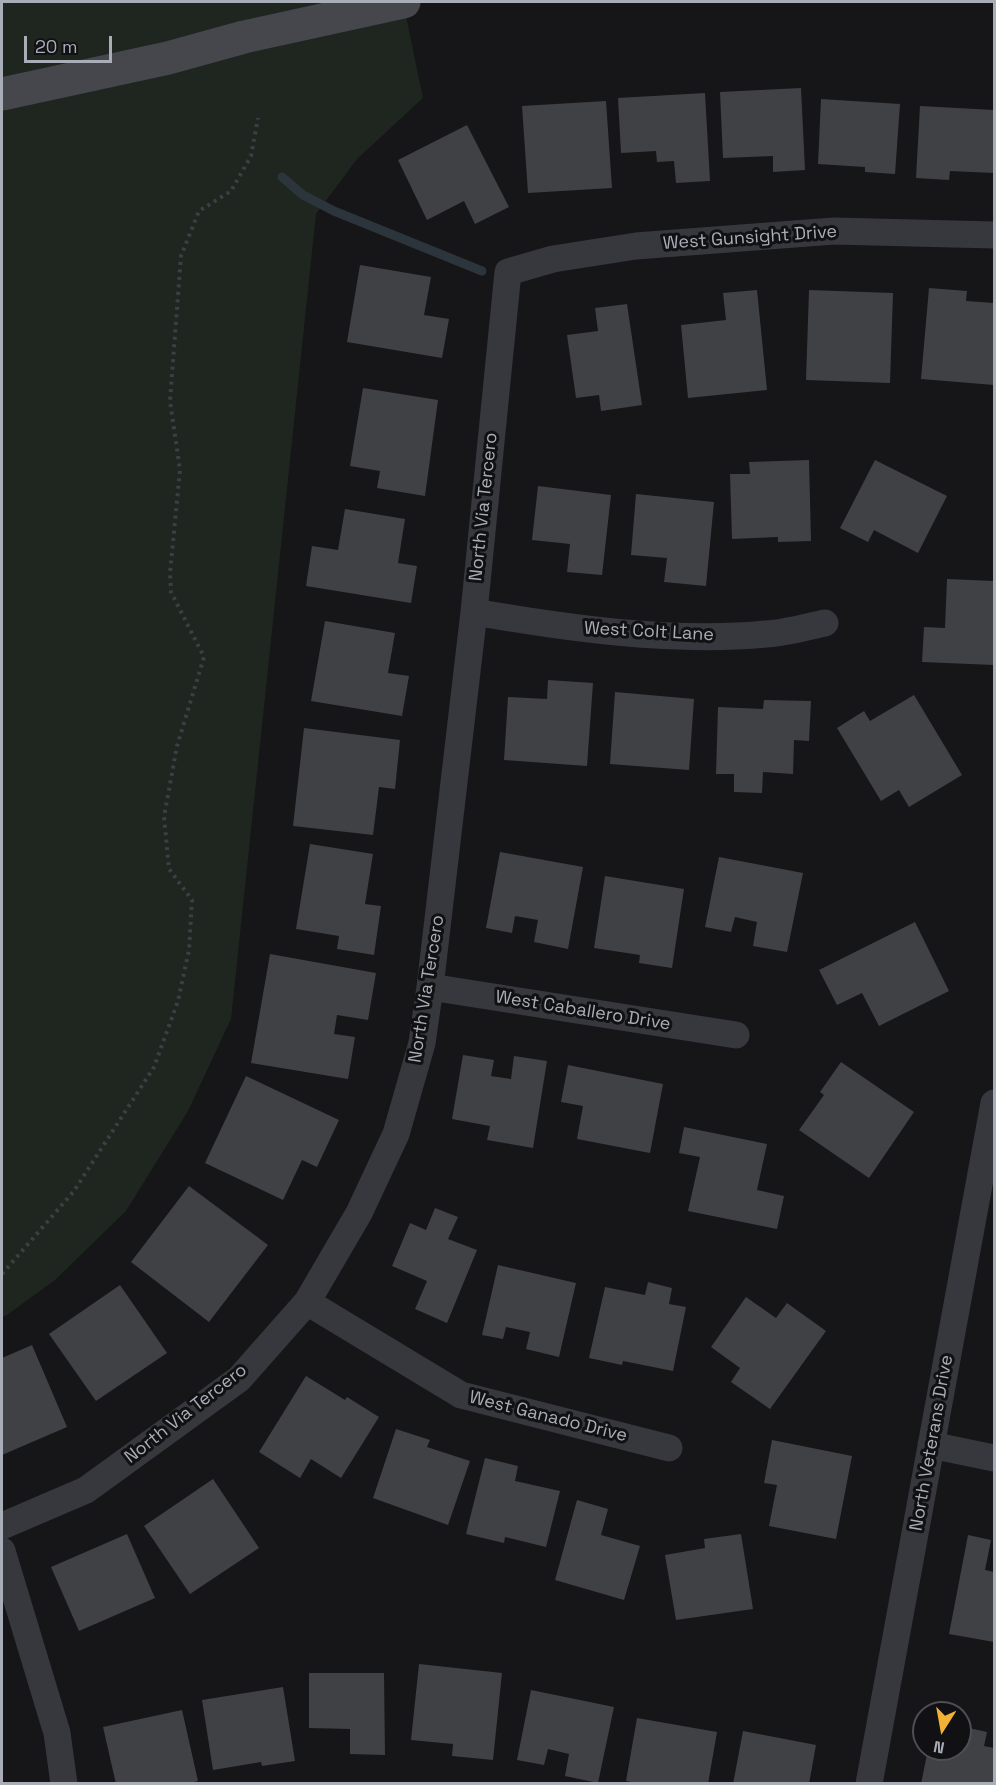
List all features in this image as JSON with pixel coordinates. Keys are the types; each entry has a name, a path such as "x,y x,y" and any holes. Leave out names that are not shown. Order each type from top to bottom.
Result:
{"street":[{"path":"2,94 168,58 244,37 404,2"},
{"name":"West Gunsight Drive","path":"508,272 553,259 648,245 834,231 994,235"},
{"name":"North Via Tercero","path":"2,1526 86,1490 238,1379 307,1302 359,1213 396,1134 422,1044 430,987 474,612 508,272"},
{"name":"West Colt Lane","path":"474,612 566,628 700,637 768,634 825,623"},
{"name":"West Caballero Drive","path":"430,987 736,1035"},
{"name":"North Veterans Drive","path":"869,1784 994,1103"},
{"name":"West Ganado Drive","path":"307,1302 461,1395 669,1448"},
{"path":"931,1445 994,1458"},
{"path":"2,1551 57,1733 64,1784"}],"path":[{"path":"2,1274 74,1191 120,1121 154,1066 178,1001 189,950 192,900 169,869 164,817 177,746 204,657 171,592 170,573 180,470 170,401 181,256 199,211 231,190 250,156 258,118"}],"shaded area":[{"path":"2,2 403,2 423,98 357,159 316,214 231,1019 188,1111 126,1211 55,1280 2,1317"}],"building":[{"path":"801,88 805,170 773,172 773,156 723,158 720,92"},
{"path":"705,93 710,181 676,183 674,161 657,162 656,151 621,153 618,98"},
{"path":"821,99 900,104 895,174 865,172 865,167 818,164"},
{"path":"606,101 612,188 528,193 522,106"},
{"path":"920,106 994,110 994,173 950,171 949,180 916,178"},
{"path":"467,125 509,207 475,224 464,201 427,220 398,160"},
{"path":"360,265 431,277 424,315 449,319 442,358 347,342"},
{"path":"929,288 967,291 966,301 994,303 994,385 921,379"},
{"path":"757,290 767,390 688,398 681,325 726,320 723,293"},
{"path":"809,290 893,293 890,383 806,380"},
{"path":"627,304 642,405 601,411 599,395 576,398 567,335 598,331 595,308"},
{"path":"363,388 438,400 425,496 377,488 380,471 350,466"},
{"path":"809,460 811,541 778,542 778,537 732,539 730,474 750,474 749,462"},
{"path":"875,460 947,496 918,553 874,530 868,542 840,528"},
{"path":"538,486 611,495 602,575 567,572 570,544 532,540"},
{"path":"636,494 714,502 706,586 664,582 667,558 631,555"},
{"path":"345,509 405,519 398,563 417,566 411,603 306,586 312,546 338,550"},
{"path":"947,579 994,581 994,665 922,662 924,627 945,628"},
{"path":"325,621 395,633 388,673 409,676 402,716 311,701"},
{"path":"548,680 593,683 587,766 504,760 508,697 547,699"},
{"path":"615,692 694,699 689,770 610,764"},
{"path":"914,695 962,775 909,807 899,790 881,801 837,728 864,711 870,721"},
{"path":"764,700 811,701 809,741 794,740 793,774 763,772 762,793 734,792 734,774 716,774 718,707 763,709"},
{"path":"304,728 400,740 395,789 379,787 373,835 293,826"},
{"path":"310,844 373,854 365,904 381,906 374,955 337,949 339,936 296,929"},
{"path":"500,852 583,867 568,949 534,942 538,920 515,916 512,933 486,928"},
{"path":"719,857 803,873 787,952 753,946 757,922 735,917 731,932 705,927"},
{"path":"605,876 684,889 672,968 639,963 640,955 594,948"},
{"path":"915,922 949,991 879,1026 862,993 837,1005 819,970"},
{"path":"270,954 376,973 368,1020 337,1015 334,1034 355,1037 348,1079 251,1063"},
{"path":"463,1055 494,1060 491,1076 511,1079 514,1056 547,1061 533,1148 487,1140 490,1126 452,1119"},
{"path":"841,1062 914,1112 869,1178 799,1130 824,1095 820,1092"},
{"path":"568,1065 663,1084 650,1153 577,1139 583,1106 561,1102"},
{"path":"246,1076 339,1120 317,1167 302,1160 283,1200 205,1163"},
{"path":"684,1127 767,1144 757,1190 784,1196 777,1229 688,1211 700,1157 679,1153"},
{"path":"189,1186 268,1245 209,1322 131,1262"},
{"path":"435,1208 458,1217 448,1239 477,1250 447,1323 415,1309 427,1281 392,1266 410,1223 426,1230"},
{"path":"498,1265 576,1283 559,1357 526,1349 530,1332 506,1327 503,1339 482,1335"},
{"path":"648,1282 672,1288 669,1304 686,1307 673,1371 623,1361 622,1365 589,1358 605,1287 645,1295"},
{"path":"120,1285 167,1353 96,1401 49,1334"},
{"path":"746,1297 776,1318 787,1303 826,1331 770,1409 731,1382 740,1368 711,1347"},
{"path":"32,1345 67,1427 2,1455 2,1358"},
{"path":"306,1376 345,1400 347,1397 379,1417 341,1478 311,1459 300,1478 259,1452"},
{"path":"396,1429 430,1440 427,1447 470,1461 448,1525 373,1498"},
{"path":"772,1440 852,1456 836,1539 769,1526 777,1485 764,1483"},
{"path":"485,1458 518,1466 515,1481 560,1491 546,1547 505,1537 504,1543 466,1534"},
{"path":"213,1479 259,1548 190,1594 144,1526"},
{"path":"577,1500 608,1509 601,1535 640,1546 624,1600 555,1580"},
{"path":"127,1534 155,1598 79,1631 51,1567"},
{"path":"741,1534 753,1609 676,1620 665,1555 705,1548 704,1539"},
{"path":"968,1535 991,1540 985,1570 994,1572 994,1642 949,1634"},
{"path":"419,1664 502,1673 493,1760 452,1756 453,1744 411,1740"},
{"path":"309,1673 384,1673 385,1755 350,1754 350,1729 309,1728"},
{"path":"283,1687 295,1761 262,1766 261,1762 213,1770 202,1700"},
{"path":"531,1690 614,1707 598,1783 565,1776 569,1754 548,1749 544,1765 517,1760"},
{"path":"182,1710 198,1781 187,1784 116,1784 103,1727"},
{"path":"637,1718 717,1732 708,1784 642,1784 626,1781"},
{"path":"972,1729 987,1732 984,1746 994,1748 994,1784 921,1784 926,1761 972,1761"},
{"path":"743,1731 816,1745 809,1784 733,1784"}],"waterway":[{"path":"282,177 303,195 334,211 482,271"}]}
